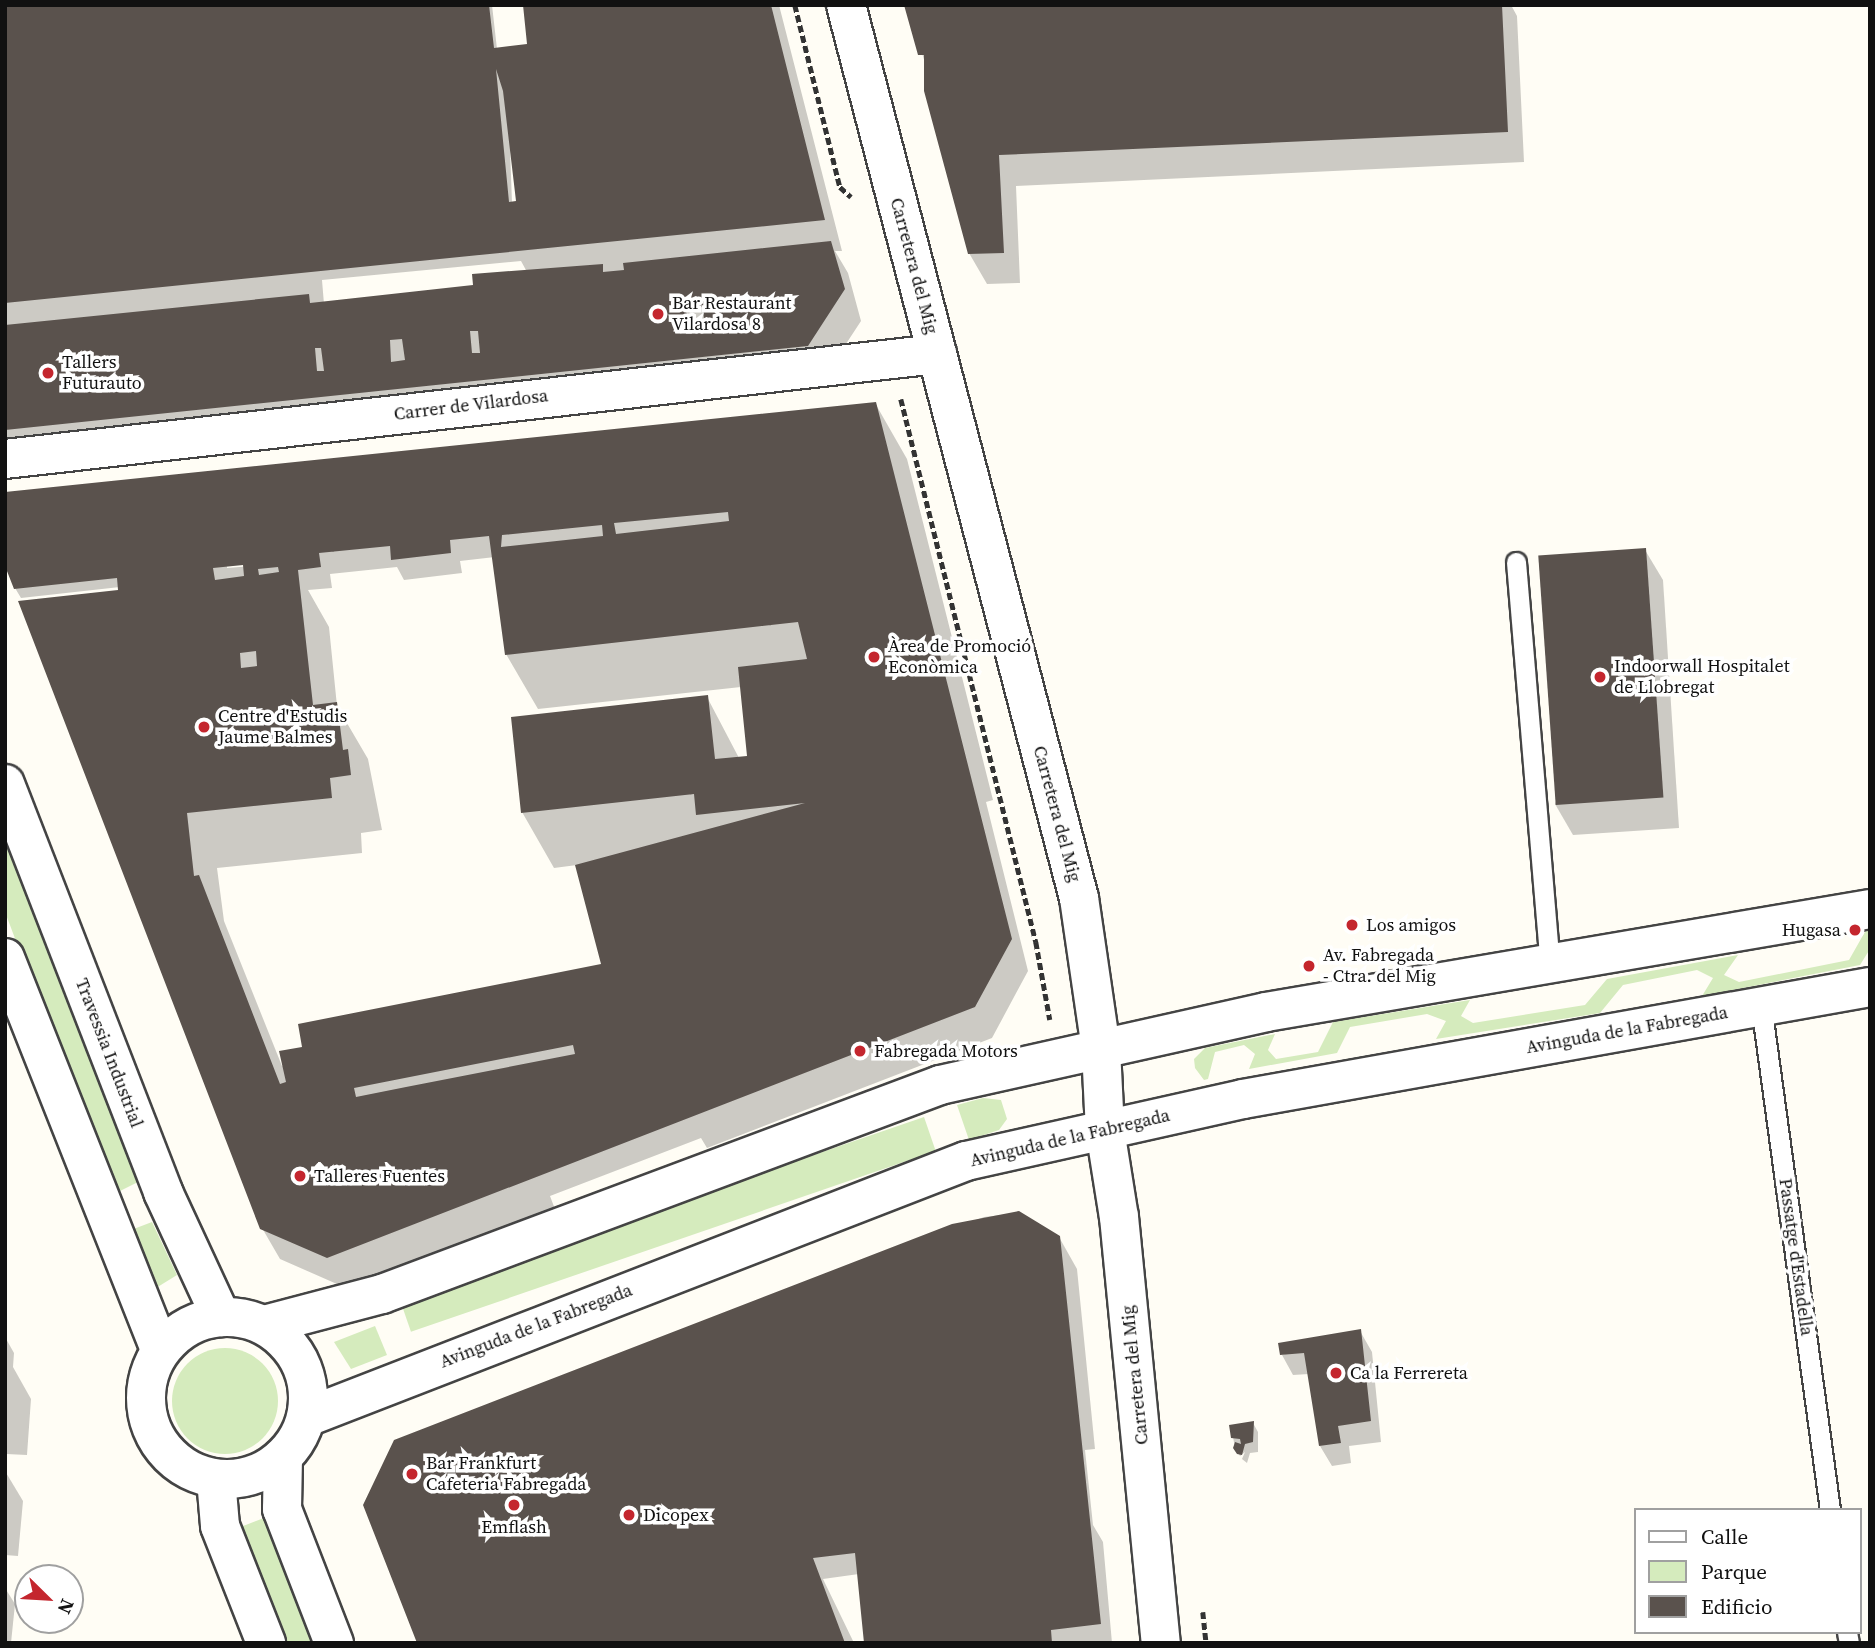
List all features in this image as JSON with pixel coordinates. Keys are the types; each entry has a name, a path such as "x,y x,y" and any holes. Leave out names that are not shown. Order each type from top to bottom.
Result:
{"street":[{"name":"Carretera del Mig","path":"846,5 1079,898 1101,1049 1105,1130 1119,1217 1161,1643"},
{"name":"Carrer de Vilardosa","path":"5,459 937,354"},
{"name":"Travessia Industrial","path":"5,784 163,1192 221,1317"},
{"path":"264,1325 293,1351 307,1380 307,1417 283,1457 253,1476 216,1479 179,1462 152,1427 148,1376 160,1350 191,1325 221,1317 264,1325 382,1294 940,1085 1266,1012 1870,909"},
{"path":"5,958 160,1350"},
{"name":"Avinguda de la Fabregada","path":"307,1417 965,1161 1257,1097 1870,987"},
{"path":"283,1457 282,1509 334,1643"},
{"path":"216,1479 220,1526 266,1643"}],"lane":[{"path":"1516,562 1550,963"},
{"name":"Passatge d'Estadella","path":"1761,1005 1830,1508"}],"path":[{"path":"795,5 840,187 855,200"},
{"path":"894,357 903,421 1036,942 1056,1059"}],"green space":[{"path":"5,841 138,1182 112,1195 5,912"},
{"path":"1866,930 1870,930 1870,949 1860,965 1702,996 1713,978 1697,970 1623,985 1600,1013 1436,1039 1446,1021 1427,1014 1350,1027 1337,1053 1249,1069 1255,1054 1244,1045 1215,1052 1208,1079 1204,1080 1195,1068 1194,1059 1205,1048 1275,1034 1268,1050 1276,1059 1318,1052 1333,1022 1470,1000 1461,1016 1473,1023 1585,1005 1607,979 1738,955 1724,975 1739,982 1849,960"},
{"path":"983,1098 1001,1100 1007,1119 999,1130 969,1140 957,1105"},
{"path":"924,1117 936,1151 411,1332 399,1298"},
{"path":"152,1222 177,1275 156,1288 131,1230"},
{"path":"375,1326 387,1355 351,1369 334,1342"},
{"path":"225,1348 245,1352 263,1363 274,1381 278,1401 274,1421 263,1439 245,1450 225,1454 205,1450 187,1439 176,1421 172,1401 176,1381 187,1363 205,1352"},
{"path":"264,1518 312,1643 286,1643 242,1527"}],"building":[{"path":"5,5 489,5 494,48 527,44 523,5 771,5 825,220 5,303","holes":["496,69 503,91 516,201 509,202"]},
{"path":"904,5 1502,5 1508,132 999,155 1004,253 968,254 924,91 924,55 918,55"},
{"path":"831,241 845,289 808,346 5,430 5,325 309,294 310,303 473,285 472,274 603,264 603,272 624,270 623,263","holes":["703,307 704,320 688,322 686,309","470,331 478,331 480,353 472,353","402,339 405,360 391,362 390,340","315,348 321,348 324,371 317,371"]},
{"path":"876,402 1012,939 975,1007 327,1258 260,1229 18,601 118,590 117,578 14,589 5,566 5,492","holes":["728,512 729,521 616,534 614,523","602,525 603,536 501,547 502,535","489,536 505,655 798,622 807,659 738,667 747,756 715,759 708,695 511,717 521,813 694,794 696,815 805,803 575,865 601,964 298,1024 302,1047 279,1051 286,1082 280,1084 199,875 194,876 187,813 332,798 330,778 351,775 348,749 343,750 337,702 313,705 298,570 321,567 319,553 390,546 391,560 451,553 450,540","243,565 244,576 215,580 213,568","278,567 279,572 259,575 258,569","256,651 257,666 241,668 240,653","573,1045 575,1054 356,1097 354,1088"]},
{"name":"Indoorwall Hospitalet de Llobregat","path":"1646,548 1663,797 1556,805 1538,556"},
{"path":"1019,1211 1060,1236 1101,1624 1051,1630 1052,1643 864,1643 855,1553 813,1558 845,1643 417,1643 363,1505 394,1440 952,1224"},
{"name":"Ca la Ferrereta","path":"1361,1329 1371,1421 1338,1426 1341,1443 1319,1446 1304,1353 1280,1355 1278,1343"},
{"path":"1254,1421 1253,1442 1245,1444 1242,1455 1237,1454 1233,1448 1235,1442 1241,1444 1240,1439 1231,1438 1229,1425"}],"place":[{"name":"Bar Restaurant Vilardosa 8","path":"658,314"},
{"name":"Tallers Futurauto","path":"48,373"},
{"name":"Àrea de Promoció Econòmica","path":"874,657"},
{"name":"Indoorwall Hospitalet de Llobregat","path":"1600,677"},
{"name":"Centre d'Estudis Jaume Balmes","path":"204,727"},
{"name":"Los amigos","path":"1352,925"},
{"name":"Hugasa","path":"1855,930"},
{"name":"Av. Fabregada - Ctra. del Mig","path":"1309,966"},
{"name":"Fabregada Motors","path":"860,1051"},
{"name":"Talleres Fuentes","path":"300,1176"},
{"name":"Ca la Ferrereta","path":"1336,1373"},
{"name":"Bar Frankfurt Cafeteria Fabregada","path":"412,1474"},
{"name":"Emflash","path":"514,1505"},
{"name":"Dicopex","path":"629,1515"}]}
